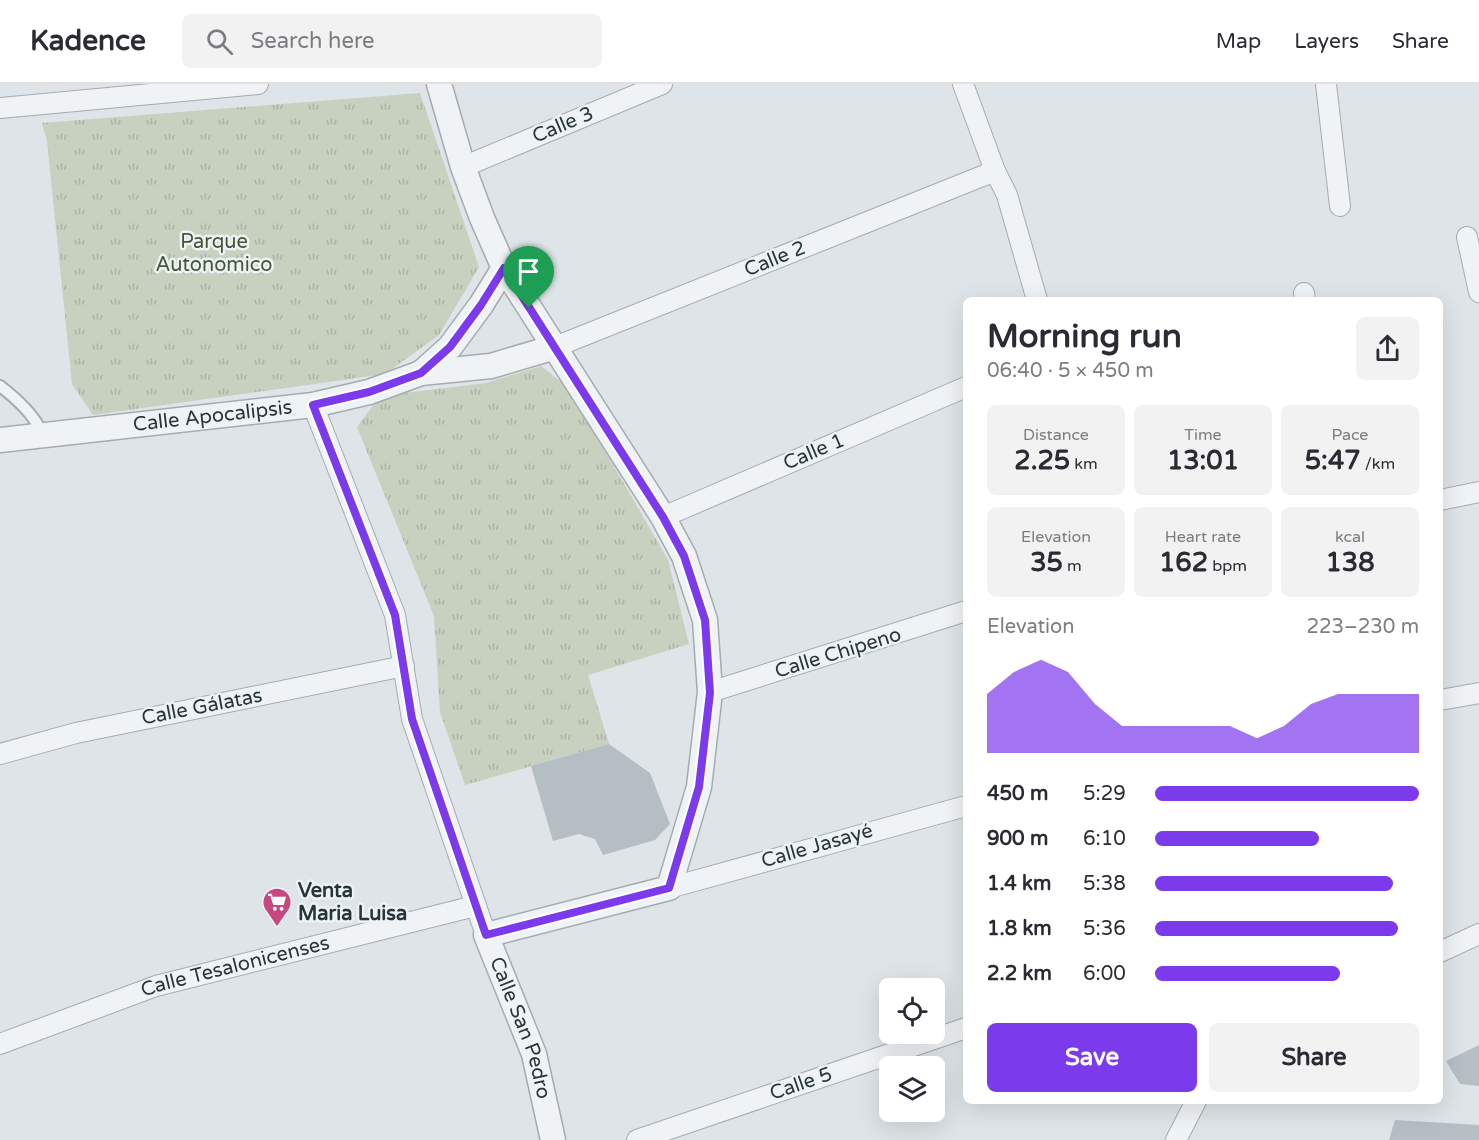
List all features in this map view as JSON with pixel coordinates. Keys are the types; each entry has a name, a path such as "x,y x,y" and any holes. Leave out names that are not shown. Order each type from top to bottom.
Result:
{"street":[{"path":"0,108 258,84"},
{"path":"439,84 482,218 504,268 663,517 684,556 705,620 710,693 699,787 669,888 486,935"},
{"name":"Calle 3","path":"464,166 662,84"},
{"path":"963,84 995,171 1007,195 1036,297"},
{"path":"1326,84 1340,206"},
{"name":"Calle 2","path":"555,347 995,171"},
{"path":"1467,237 1479,292"},
{"name":"Calle Apocalipsis","path":"421,373 450,347 481,305 504,268"},
{"name":"Calle Apocalipsis","path":"0,440 313,405 369,392 421,373 491,366 555,347"},
{"name":"Calle 1","path":"663,517 963,388"},
{"name":"Calle San Pedro","path":"313,405 395,615 412,719 475,906 534,1054 553,1140"},
{"path":"1443,499 1479,492"},
{"name":"Calle Chipeno","path":"710,693 963,612"},
{"name":"Calle Gálatas","path":"0,754 76,733 404,666"},
{"path":"1443,699 1479,693"},
{"name":"Calle Jasayé","path":"669,888 963,807"},
{"name":"Calle Tesalonicenses","path":"0,1044 156,986 475,906"},
{"path":"1443,951 1479,934"},
{"name":"Calle 5","path":"637,1140 963,1029"},
{"path":"1176,1140 1194,1104"}],"lane":[{"path":"0,386 21,403 37,422 43,435"}],"green space":[{"name":"Parque Autonomico","path":"420,93 479,267 439,335 385,374 93,415 72,384 47,141 42,123"},
{"path":"541,366 569,388 668,560 689,644 588,675 609,744 465,785 440,712 434,616 357,427 374,404 396,394 486,383"}],"building":[{"path":"609,744 650,773 670,824 655,840 603,855 595,839 579,834 553,841 531,766"},
{"path":"1479,1045 1479,1086 1460,1084 1446,1061"},
{"path":"1395,1120 1479,1125 1479,1140 1389,1140"}],"place":[{"name":"Venta Maria Luisa","path":"277,928"}],"route":[{"path":"504,268 529,308 663,517 684,556 705,620 710,693 699,787 669,888 486,935 412,719 395,615 313,405 369,392 421,373 450,347 481,305 504,268"}]}
